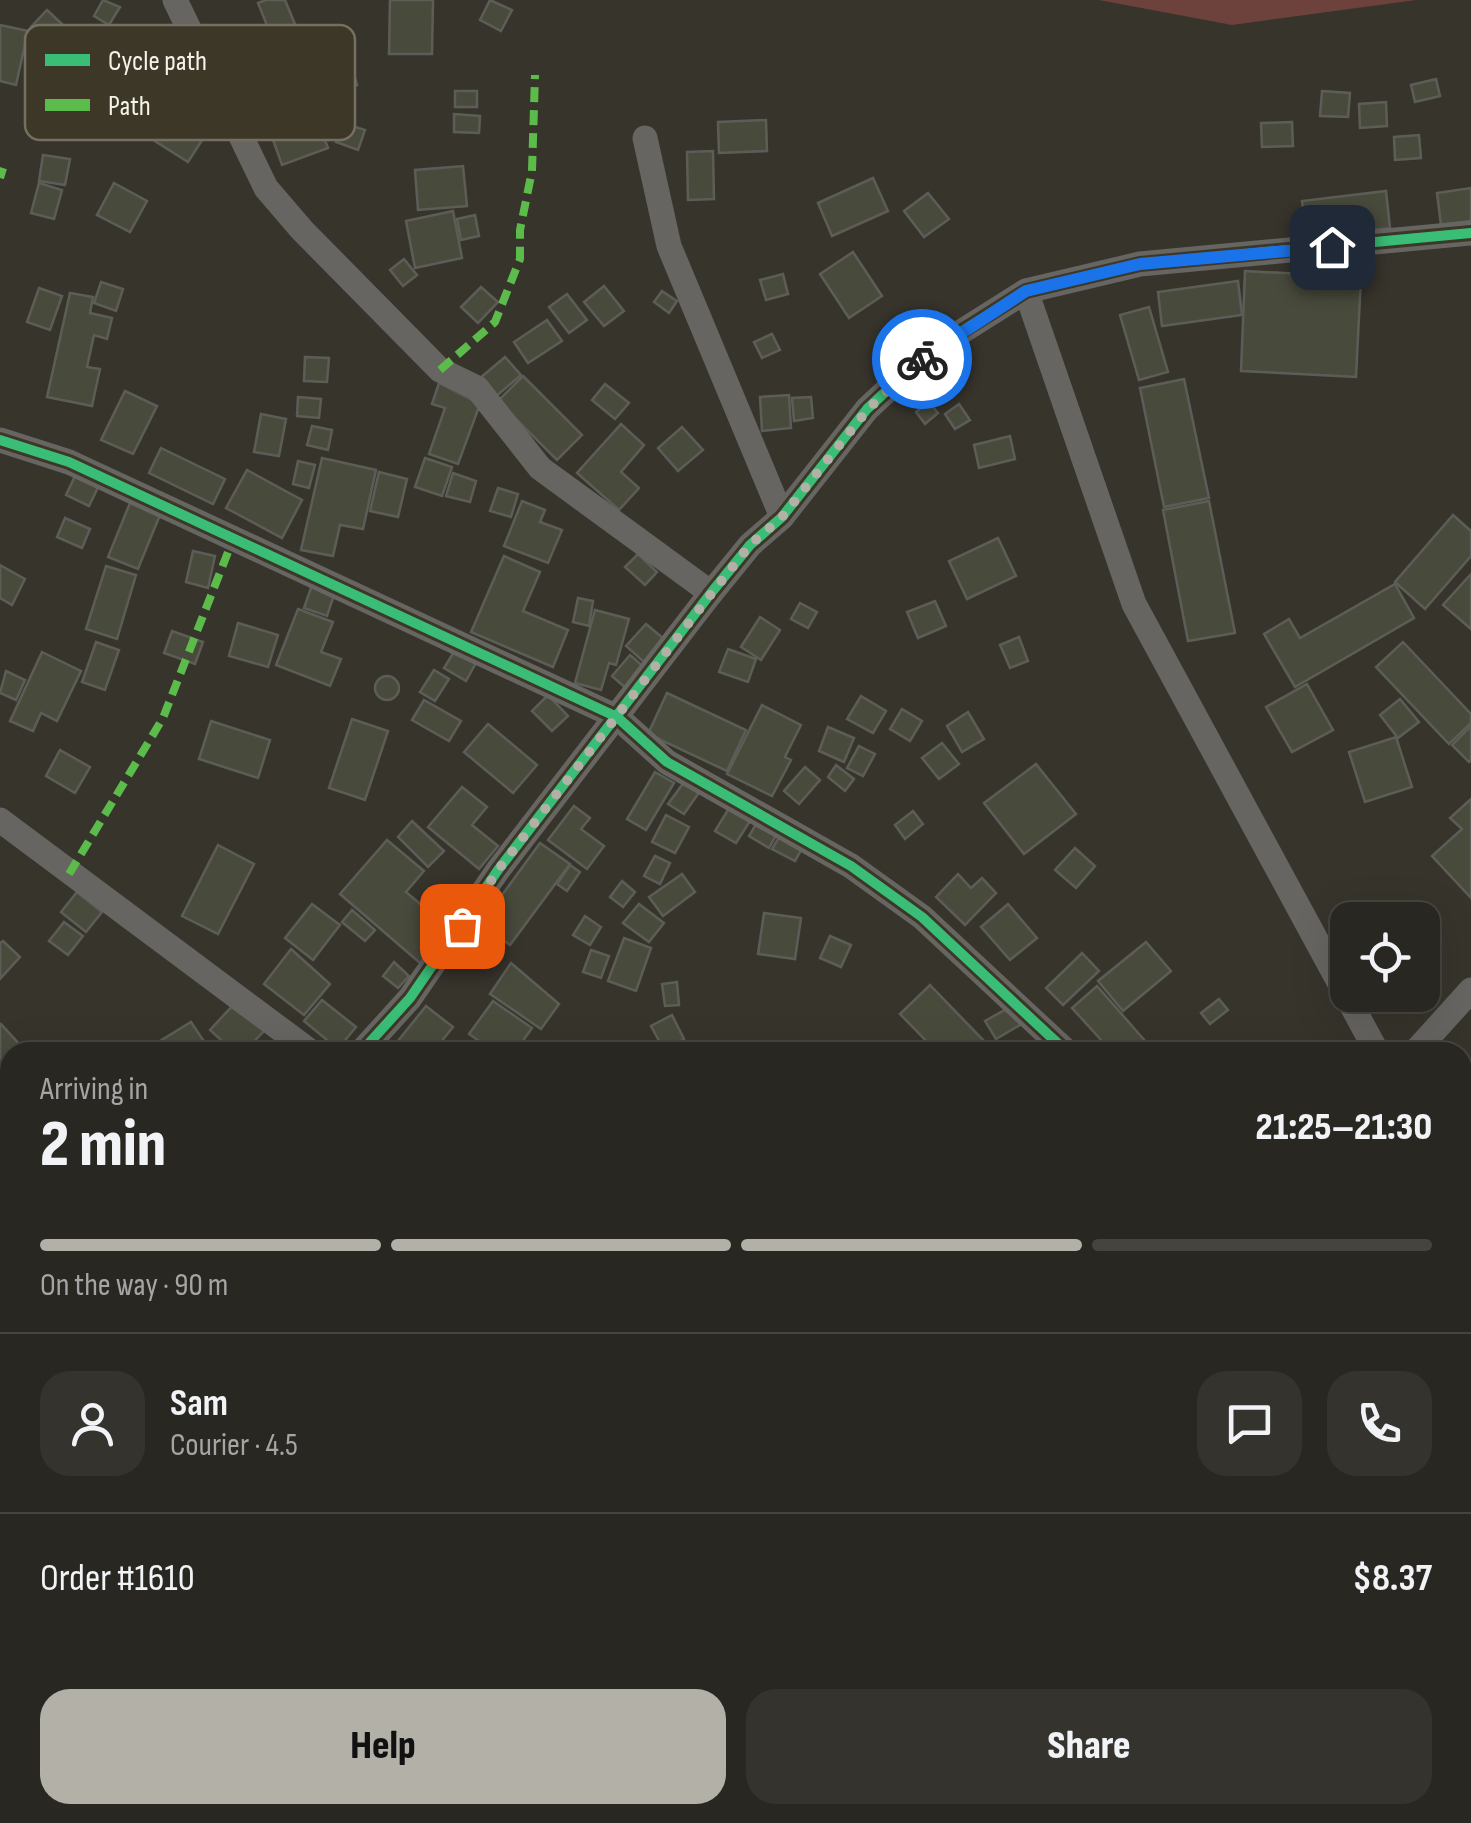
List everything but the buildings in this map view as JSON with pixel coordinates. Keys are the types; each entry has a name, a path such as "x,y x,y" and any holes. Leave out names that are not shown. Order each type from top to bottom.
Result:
{"street":[{"path":"175,0 187,25"},
{"path":"645,138 669,246 782,517"},
{"path":"243,140 266,188 302,230 440,370 477,388 540,468 711,594"},
{"path":"370,1042 410,998 498,870 750,545 782,517 868,409 926,354 1026,291 1140,264 1471,234"},
{"path":"1026,291 1134,604 1372,1042"},
{"path":"0,440 69,462 618,717 667,762 851,866 922,917 1056,1042"},
{"path":"0,820 298,1042"},
{"path":"1424,1042 1471,990"}],"shaded area":[{"path":"1099,0 1416,0 1232,25"}],"marked path":[{"path":"440,370 495,322 520,259 520,230 532,171 535,75"},
{"path":"0,178 3,168"},
{"path":"69,874 163,718 232,542"}],"cycle path":[{"path":"370,1042 410,998 498,870 711,593 750,545 782,517 867,409 926,354 1026,291 1140,264 1471,233"},
{"path":"0,440 69,462 617,717 667,762 851,866 922,917 1056,1042"}],"way so far":[{"path":"462,926 498,870 750,545 782,517 868,409 922,359"}],"route":[{"path":"922,359 1026,291 1140,264 1332,247"}]}
